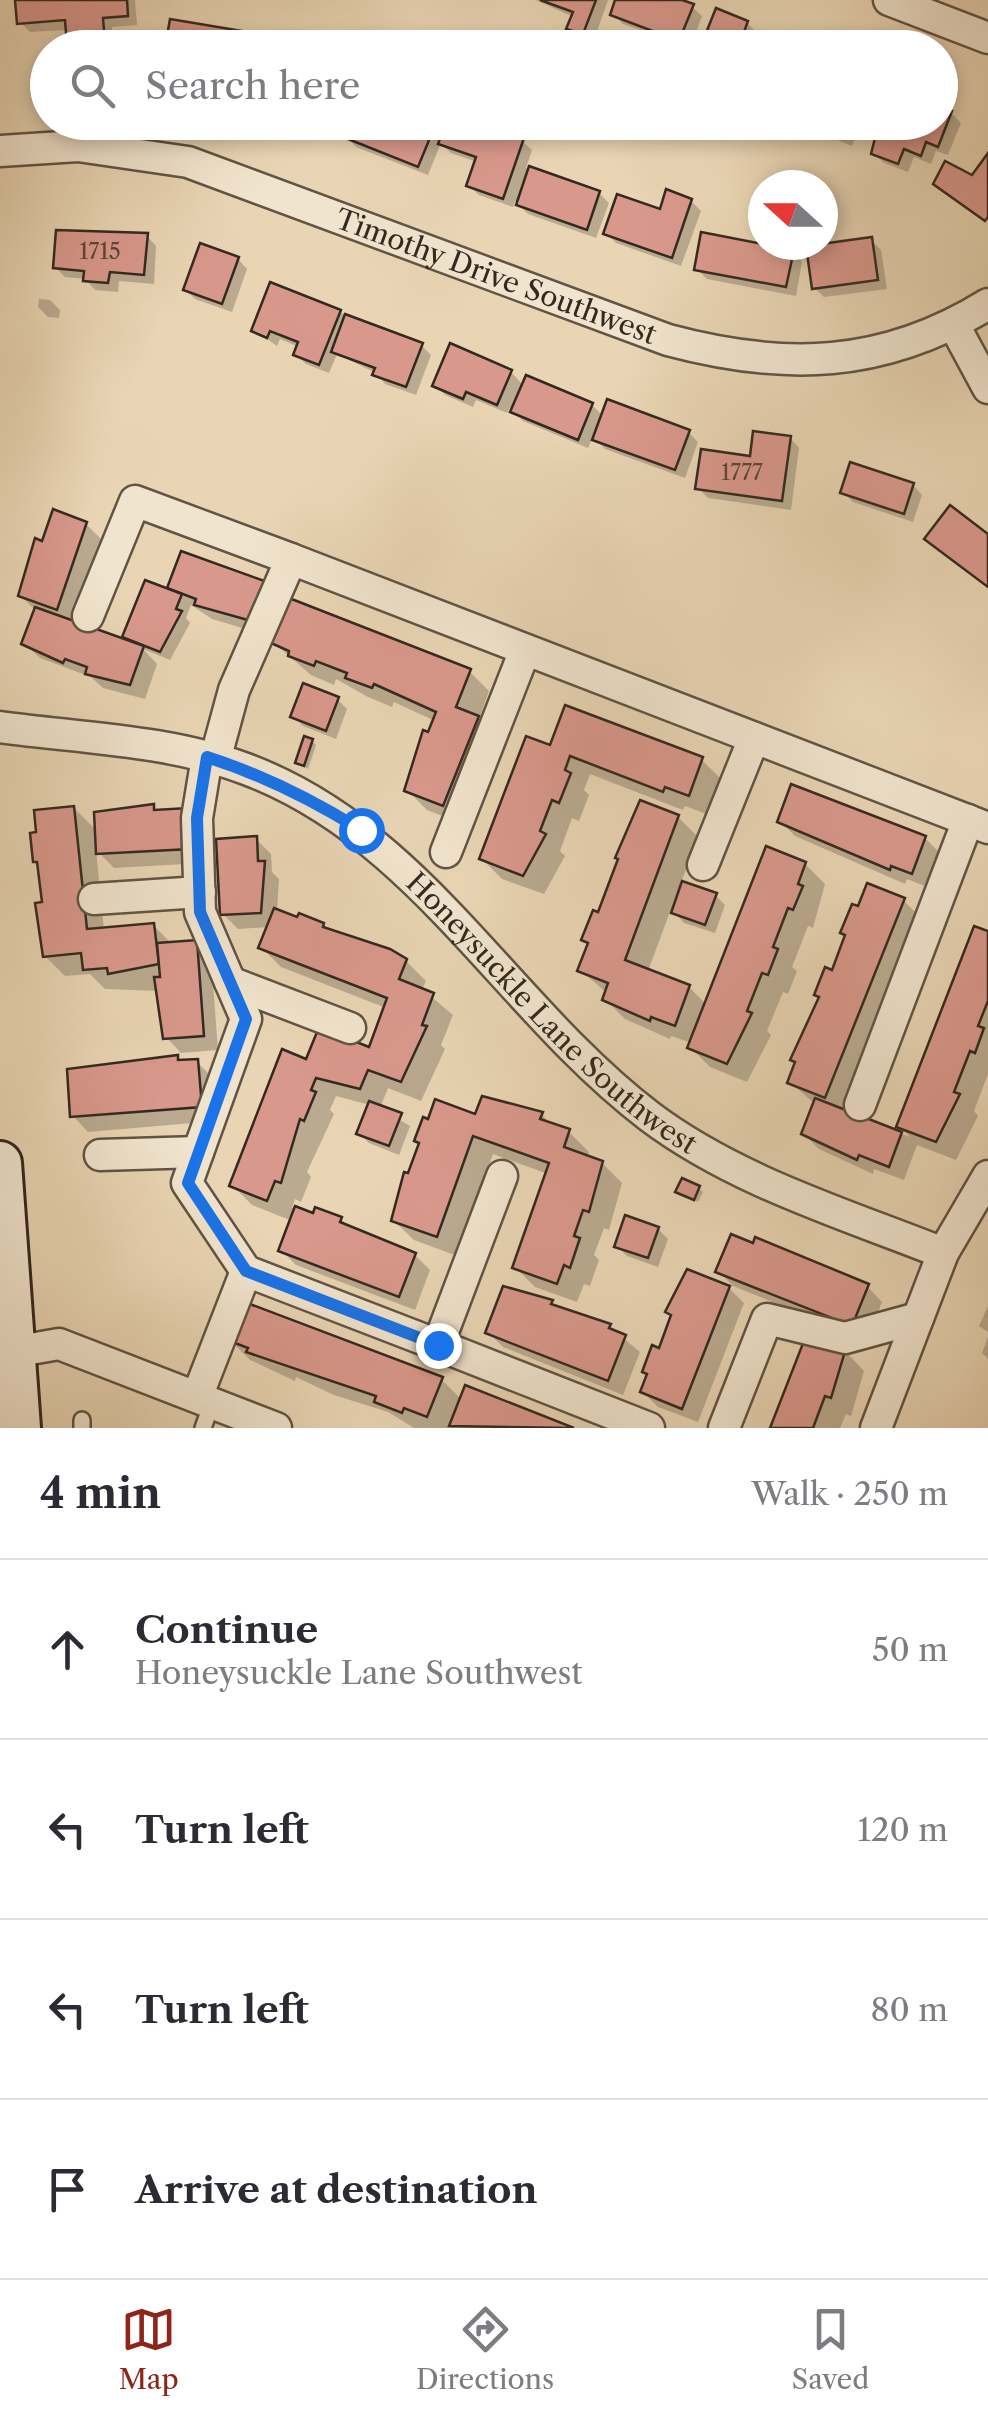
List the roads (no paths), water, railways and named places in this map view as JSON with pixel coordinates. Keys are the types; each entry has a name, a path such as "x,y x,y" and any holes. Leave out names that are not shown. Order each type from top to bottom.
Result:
{"main road":[{"path":"0,1163 7,1353 19,1428"}],"street":[{"path":"889,0 988,38"},
{"name":"Timothy Drive Southwest","path":"0,151 78,146 188,162 668,340 730,356 787,362 845,358 902,346 954,325 988,304"},
{"path":"954,325 988,388"},
{"path":"88,616 135,501 978,824 860,1104"},
{"path":"291,559 234,690 211,758 197,818 200,912 246,1019 188,1183 246,1271 649,1428"},
{"path":"446,852 525,650"},
{"name":"Honeysuckle Lane Southwest","path":"0,728 182,750 305,796 361,830 405,867 571,1049 651,1118 751,1176 944,1253"},
{"path":"702,865 754,738"},
{"path":"94,899 200,892"},
{"path":"230,982 350,1028"},
{"path":"100,1156 198,1152"},
{"path":"438,1345 502,1176"},
{"path":"876,1428 944,1253 988,1176"},
{"path":"204,1410 246,1271"},
{"path":"724,1428 767,1320 846,1338 918,1318"},
{"path":"7,1353 59,1344 204,1410 276,1428"}]}
